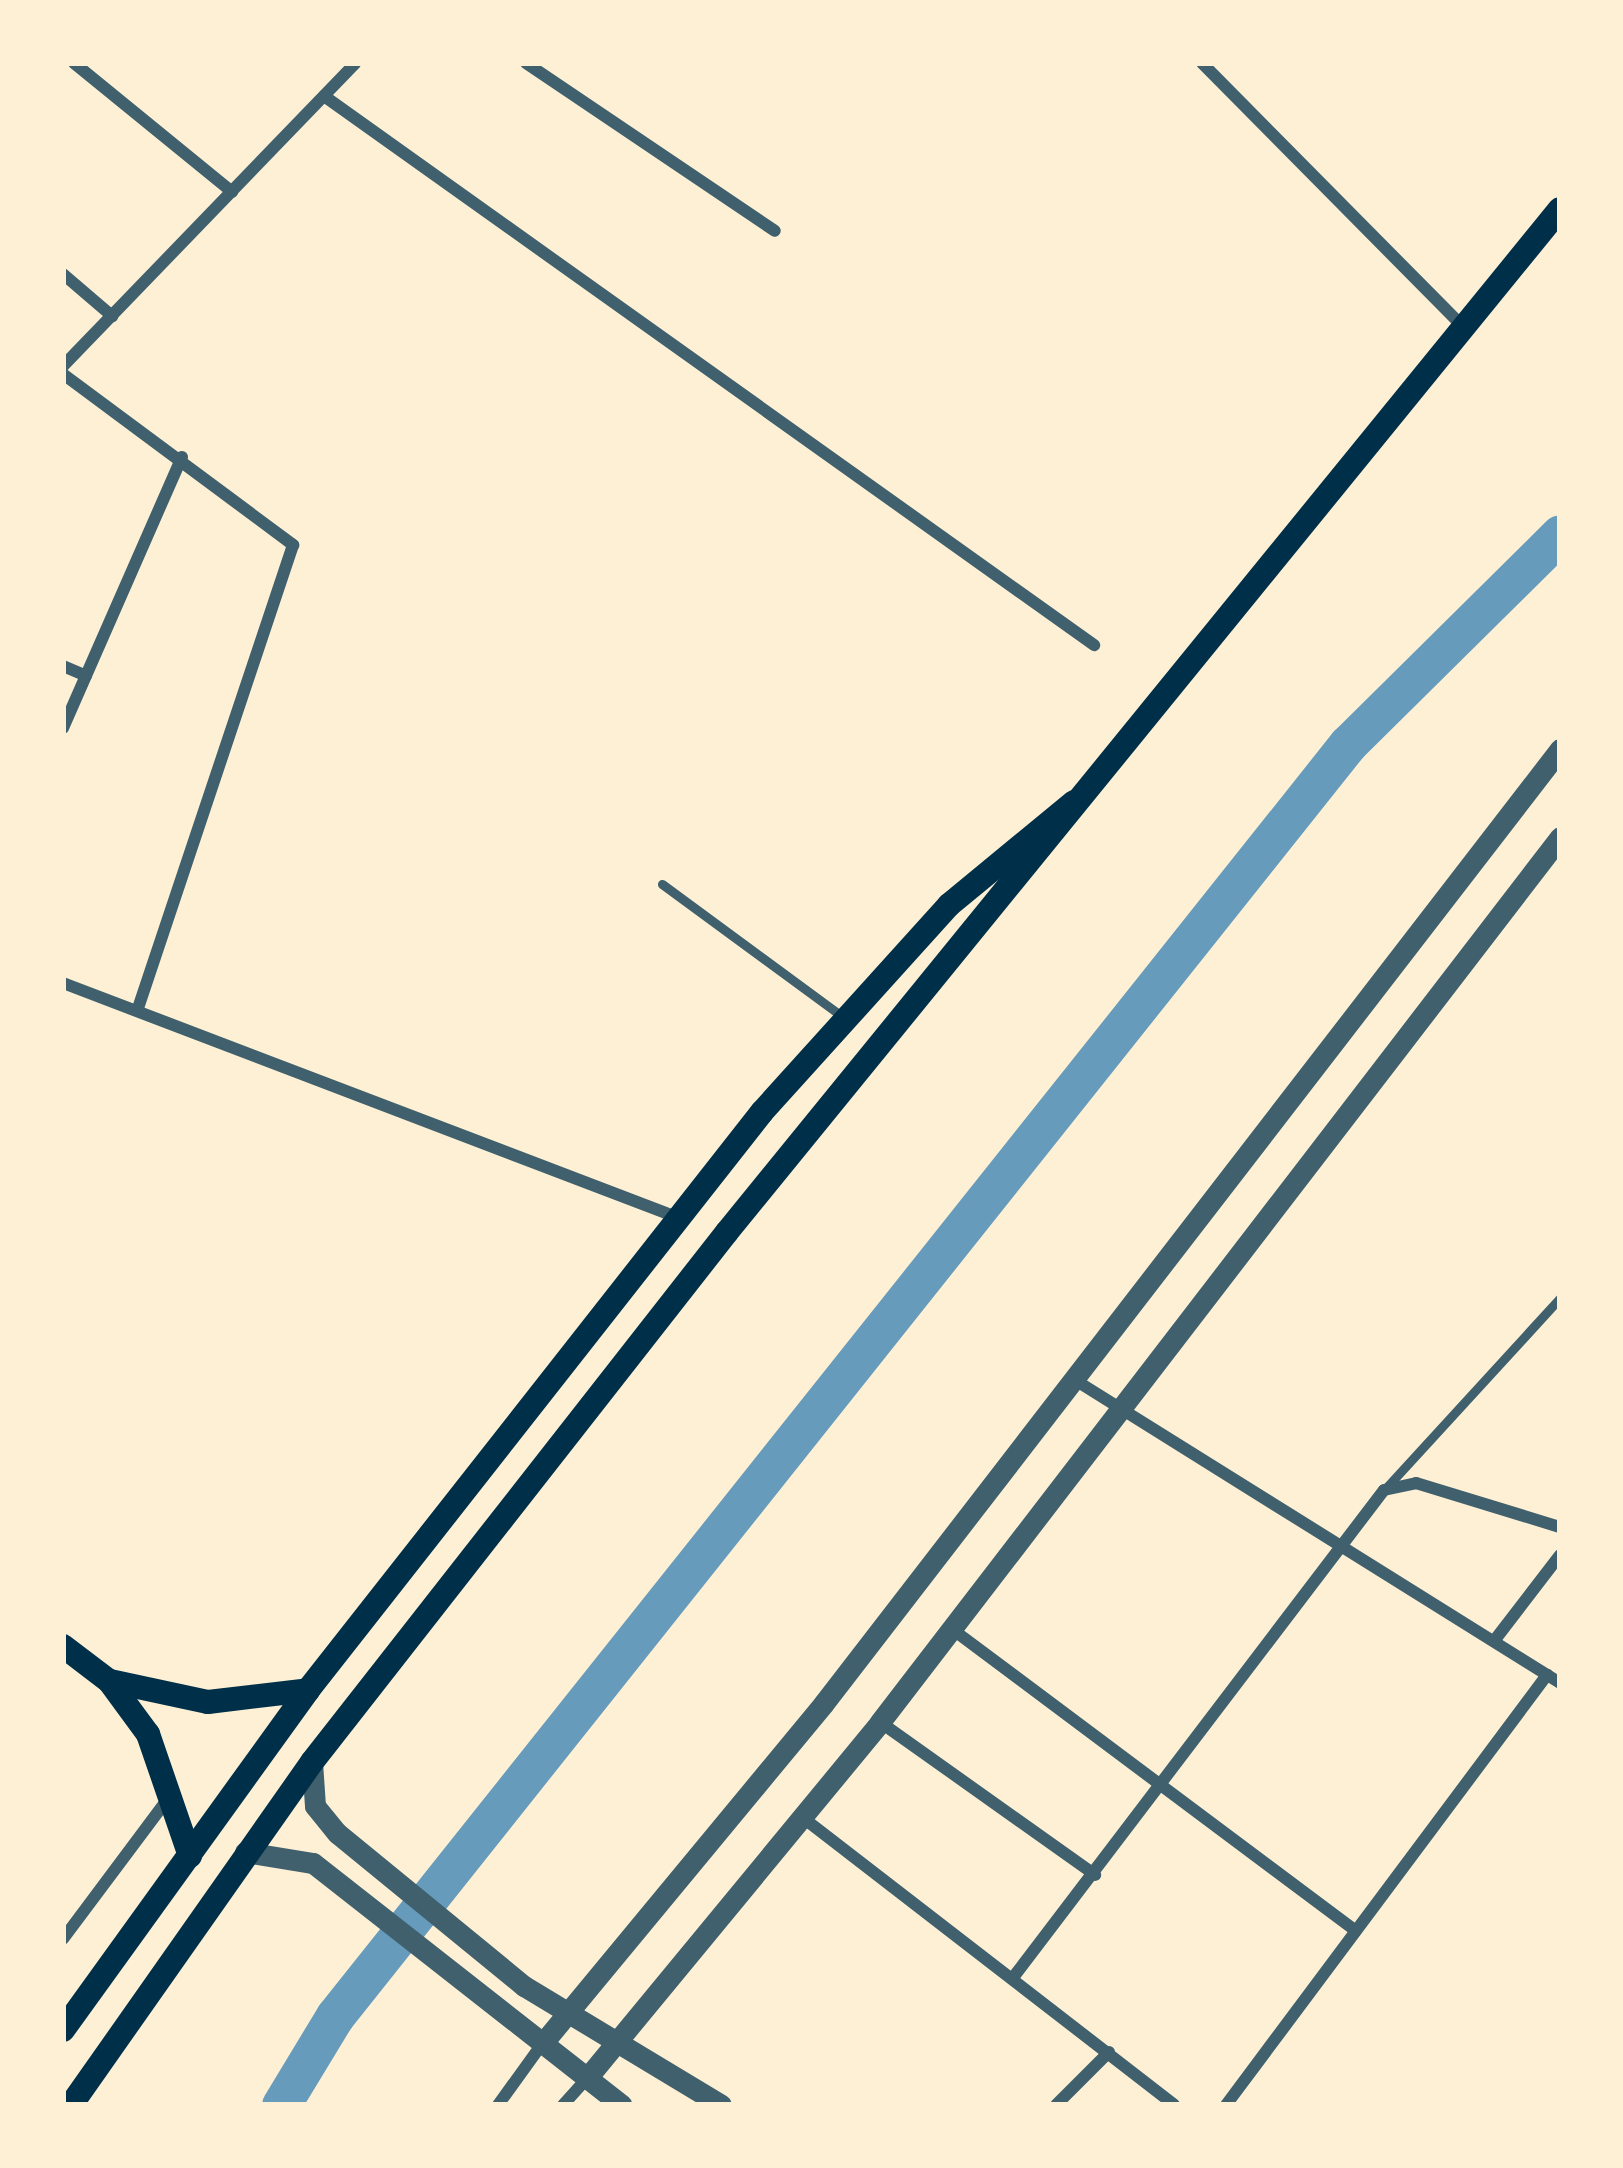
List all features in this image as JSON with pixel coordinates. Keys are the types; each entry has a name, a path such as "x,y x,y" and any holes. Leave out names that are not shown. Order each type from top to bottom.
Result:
{"main road":[{"path":"71,2105 312,1762 727,1232 1105,779 1461,326 1560,209"},
{"path":"63,2030 308,1690 680,1218 950,904 1105,779"},
{"path":"63,1646 109,1681 148,1734 190,1856"},
{"path":"109,1681 208,1702 308,1690"}],"street":[{"path":"74,63 232,191"},
{"path":"137,1011 293,554 279,524 63,370 356,63"},
{"path":"526,63 775,231"},
{"path":"1202,63 1461,326"},
{"path":"324,96 1094,645"},
{"path":"63,274 112,316"},
{"path":"63,728 182,457"},
{"path":"63,666 86,676"},
{"path":"498,2105 542,2044 1076,1380 1560,749"},
{"path":"563,2105 880,1722 1560,837"},
{"path":"63,982 680,1218"},
{"path":"1076,1380 1554,1679 1355,1931 1226,2105"},
{"path":"1015,1975 1164,1787 1384,1490 1416,1484 1560,1527"},
{"path":"1494,1641 1560,1556"},
{"path":"952,1629 1355,1931"},
{"path":"880,1722 1095,1874"},
{"path":"312,1762 315,1806 337,1833 524,1986 621,2038 721,2105"},
{"path":"63,1939 171,1795"},
{"path":"802,1816 1015,1975 1174,2105"},
{"path":"245,1852 313,1862 622,2105"},
{"path":"1055,2105 1108,2051"}],"lane":[{"path":"662,884 847,1019"},
{"path":"1384,1490 1560,1298"}],"waterway":[{"path":"281,2105 335,2016 1348,744 1560,534"}]}
